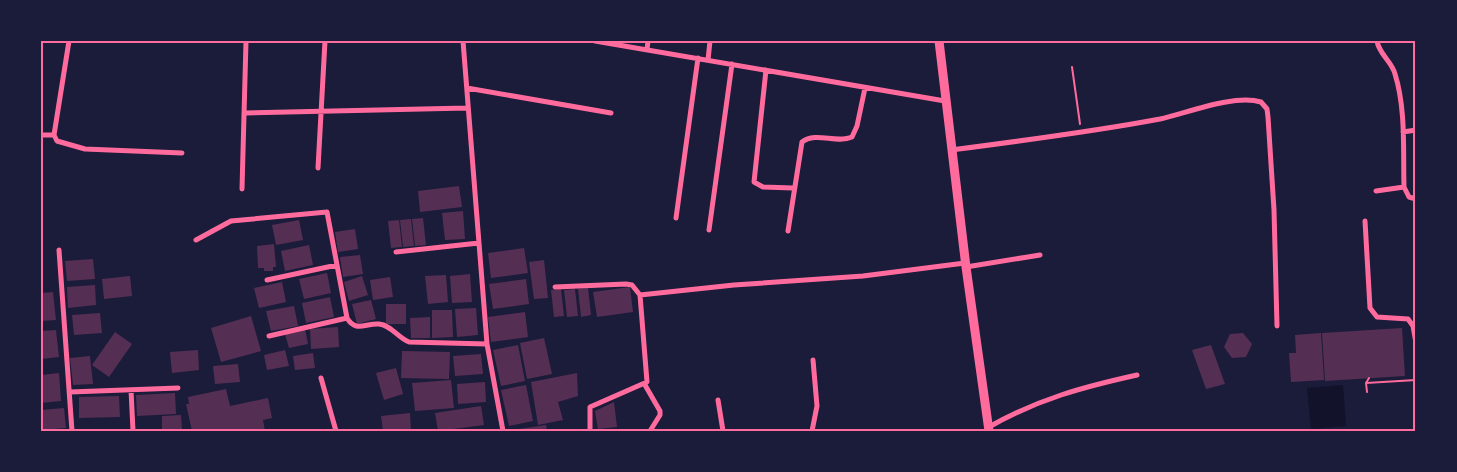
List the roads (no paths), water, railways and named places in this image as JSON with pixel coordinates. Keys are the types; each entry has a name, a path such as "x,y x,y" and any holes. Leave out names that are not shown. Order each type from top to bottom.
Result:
{"street":[{"path":"54,135 69,41"},
{"path":"242,189 246,41"},
{"path":"318,168 325,41"},
{"path":"463,41 487,344 503,431"},
{"path":"595,41 945,101"},
{"path":"648,41 648,50"},
{"path":"708,60 710,41"},
{"path":"939,41 965,265 989,429 1034,403 1054,396 1137,375"},
{"path":"1376,41 1380,51 1395,72 1401,105 1404,186 1409,197 1416,199"},
{"path":"676,218 698,58"},
{"path":"709,230 732,64"},
{"path":"766,70 754,182 763,187 794,188"},
{"path":"467,88 611,113"},
{"path":"788,231 802,142 810,138 836,140 852,137 857,126 865,88"},
{"path":"951,150 1082,132 1160,119 1235,101 1256,100 1264,105 1268,117 1274,210 1276,326"},
{"path":"245,113 467,108"},
{"path":"1402,132 1416,130"},
{"path":"41,134 54,135 62,144 85,149 182,153"},
{"path":"1376,191 1404,186"},
{"path":"196,240 231,220 327,212 347,318 350,323 358,328 380,324 388,327 401,340 409,342 487,344"},
{"path":"1366,222 1370,308 1377,316 1408,319 1413,326 1416,343"},
{"path":"396,252 479,243"},
{"path":"59,250 72,431"},
{"path":"640,295 734,285 863,276 1040,255"},
{"path":"267,280 337,265"},
{"path":"555,287 626,284 632,285 640,295 648,373 644,385 590,407 590,431"},
{"path":"269,336 347,318"},
{"path":"812,431 816,406 813,360"},
{"path":"322,378 336,431"},
{"path":"644,385 660,410 660,415 650,431"},
{"path":"70,392 178,388"},
{"path":"131,390 133,431"},
{"path":"718,400 723,431"}]}
